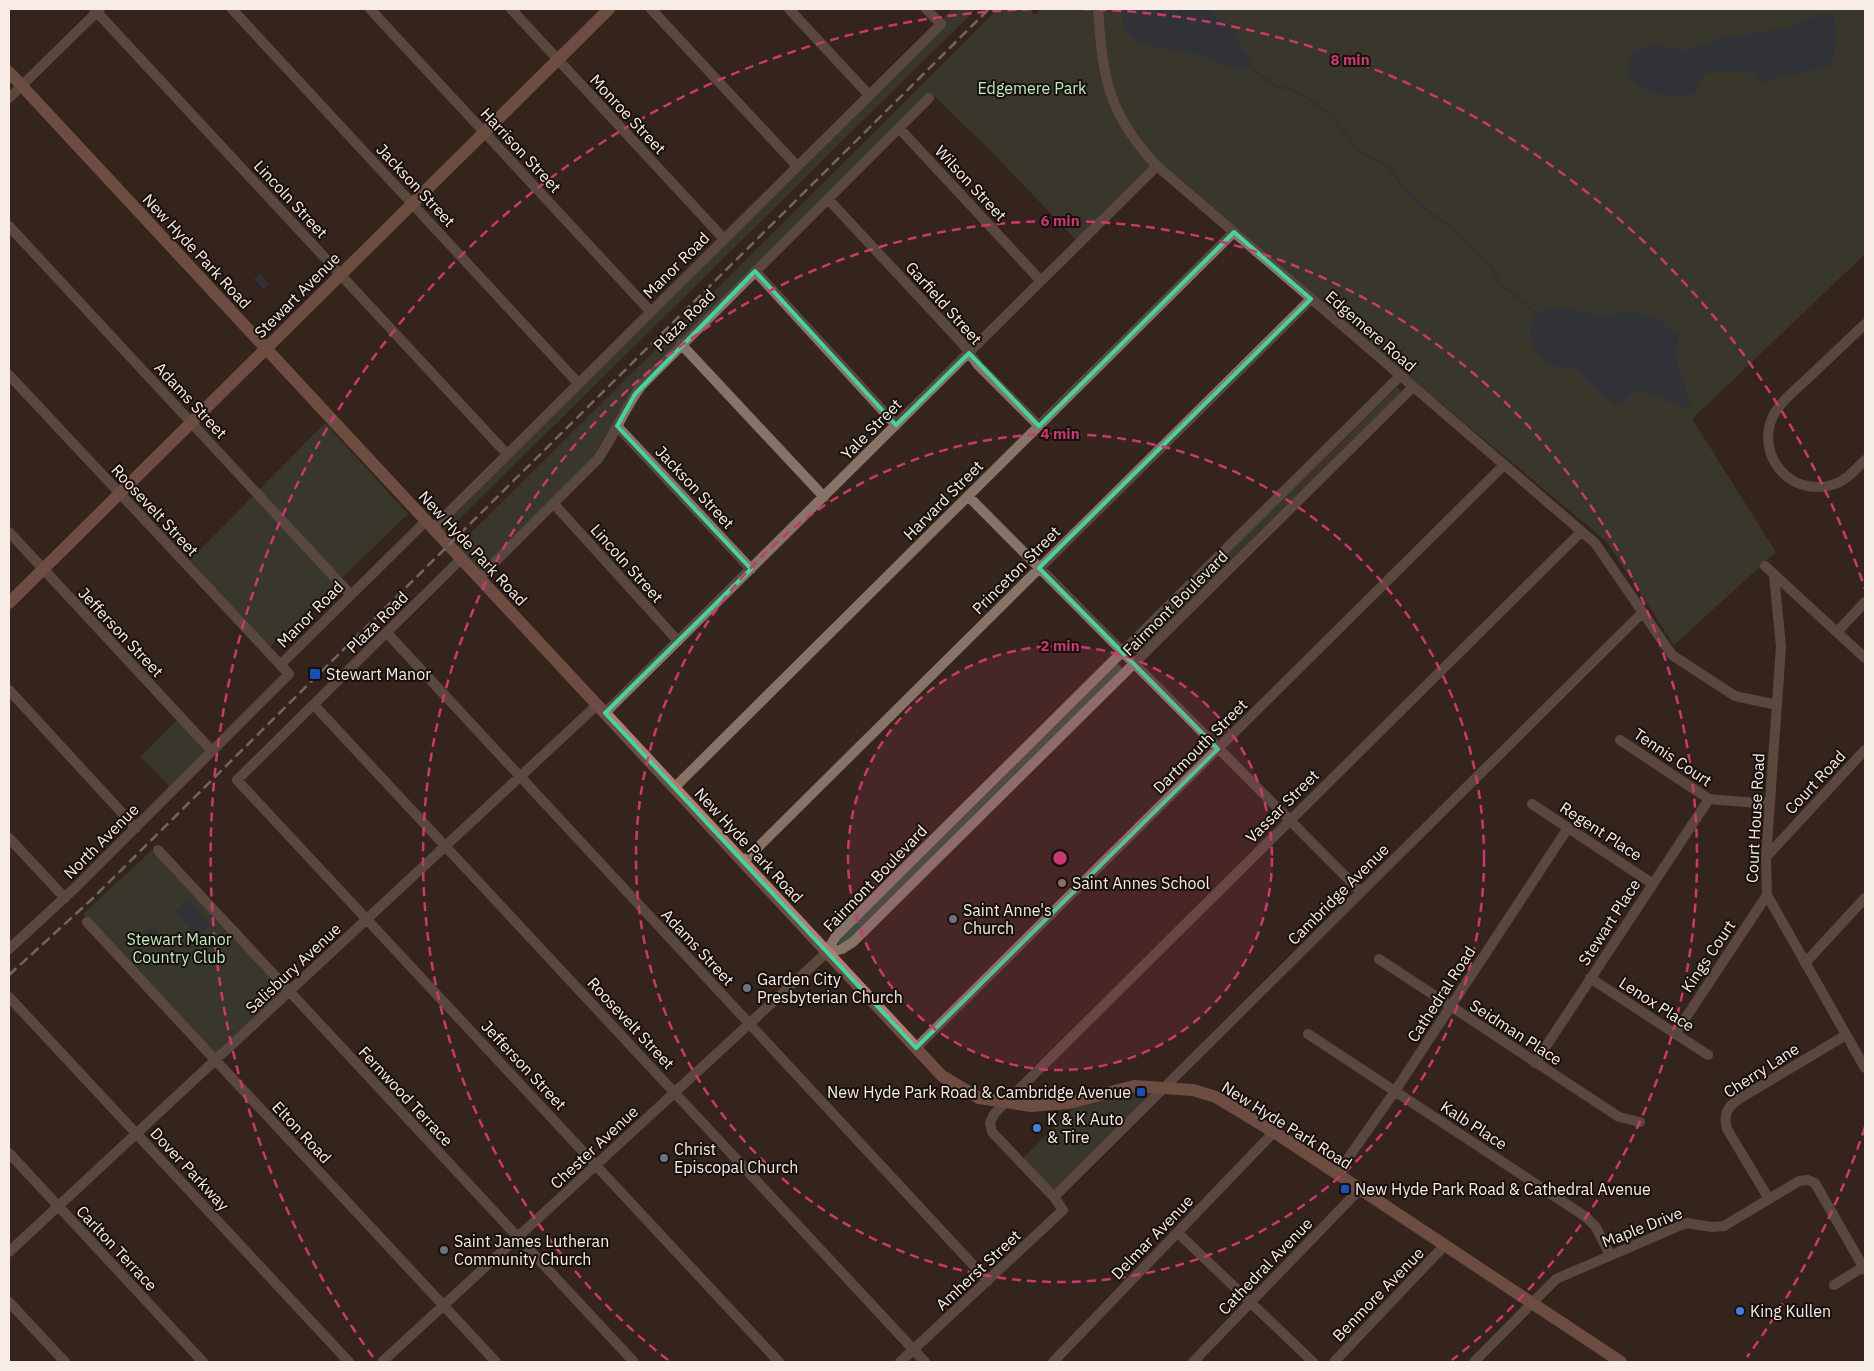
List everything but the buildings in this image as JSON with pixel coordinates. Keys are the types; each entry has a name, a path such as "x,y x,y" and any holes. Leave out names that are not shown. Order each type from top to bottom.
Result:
{"main road":[{"name":"Stewart Avenue","path":"9,603 609,9"},
{"name":"New Hyde Park Road","path":"9,72 942,1076 979,1098 1005,1103 1052,1105 1124,1088 1164,1086 1194,1090 1216,1097 1274,1132 1530,1304 1621,1362"}],"street":[{"name":"Jackson Street","path":"232,9 578,383"},
{"name":"Harrison Street","path":"370,9 650,312"},
{"name":"Monroe Street","path":"511,9 724,239"},
{"path":"651,9 797,166"},
{"path":"789,9 869,95"},
{"name":"Manor Road","path":"212,751 289,674 280,665 351,595 507,454 941,24 926,9"},
{"name":"Edgemere Road","path":"1098,9 1102,59 1111,98 1128,132 1156,166 1599,549 1672,655 1735,696 1777,705"},
{"path":"9,98 97,10"},
{"name":"Lincoln Street","path":"97,10 507,454"},
{"name":"Plaza Road","path":"479,578 598,459 635,394 681,344 929,98"},
{"name":"Wilson Street","path":"899,128 1041,281"},
{"name":"Yale Street","path":"601,709 678,641 1156,166"},
{"name":"Garfield Street","path":"828,199 969,353 1039,426"},
{"name":"Adams Street","path":"9,226 351,595"},
{"name":"Harvard Street","path":"674,788 1234,232"},
{"path":"755,271 896,426"},
{"name":"Princeton Street","path":"743,862 1311,299"},
{"path":"1865,324 1788,397 1773,416 1768,437 1772,459 1785,476 1799,484 1814,487 1831,486 1848,477 1865,460"},
{"path":"681,344 824,497"},
{"name":"Roosevelt Street","path":"9,375 280,665"},
{"name":"Fairmont Boulevard","path":"826,953 836,936 1400,376"},
{"name":"Fairmont Boulevard","path":"826,953 842,949 853,942 1413,387"},
{"name":"Jackson Street","path":"617,426 751,569"},
{"name":"Dartmouth Street","path":"916,1048 1504,465"},
{"path":"968,496 1360,892"},
{"name":"Lincoln Street","path":"554,504 678,641"},
{"name":"Jefferson Street","path":"9,532 212,751"},
{"name":"Vassar Street","path":"1054,1197 992,1132 990,1123 994,1114 1581,532"},
{"name":"Plaza Road","path":"246,789 237,780 461,559"},
{"path":"1765,566 1865,658"},
{"name":"Court House Road","path":"1774,575 1781,646 1766,857 1767,896 1865,1068"},
{"path":"1837,632 1865,602"},
{"name":"Cambridge Avenue","path":"1054,1197 1643,612"},
{"name":"Adams Street","path":"387,633 988,1281"},
{"path":"9,690 136,828"},
{"name":"Roosevelt Street","path":"314,705 925,1362"},
{"name":"Salisbury Avenue","path":"9,1252 520,777 601,709"},
{"name":"Tennis Court","path":"1620,740 1709,799 1770,804"},
{"name":"Court Road","path":"1766,857 1865,750"},
{"name":"North Avenue","path":"9,949 65,898 212,751"},
{"name":"Jefferson Street","path":"246,789 779,1362"},
{"name":"Stewart Place","path":"1535,1063 1709,799"},
{"name":"Regent Place","path":"1532,804 1653,884"},
{"name":"Cathedral Road","path":"1337,1174 1395,1091 1568,828"},
{"path":"9,838 65,898"},
{"name":"Fernwood Terrace","path":"158,850 634,1362"},
{"name":"Kings Court","path":"1675,1034 1767,896"},
{"path":"1805,963 1865,898"},
{"name":"Elton Road","path":"87,922 496,1362"},
{"name":"Chester Avenue","path":"382,1362 826,953"},
{"name":"Seidman Place","path":"1378,959 1619,1117 1640,1122"},
{"name":"Lenox Place","path":"1590,978 1708,1055"},
{"name":"Dover Parkway","path":"9,997 349,1362"},
{"name":"Kalb Place","path":"1308,1034 1586,1218 1596,1227 1610,1255"},
{"name":"Cherry Lane","path":"1769,1199 1727,1129 1724,1120 1726,1110 1739,1099 1846,1035"},
{"path":"1857,1054 1865,1045"},
{"name":"Delmar Avenue","path":"1053,1362 1274,1132"},
{"name":"Carlton Terrace","path":"9,1153 203,1362"},
{"name":"Maple Drive","path":"1474,1362 1556,1279 1686,1223 1712,1227 1724,1226 1799,1181 1808,1180 1815,1183 1864,1269"},
{"name":"Cathedral Avenue","path":"1193,1362 1359,1190"},
{"name":"Amherst Street","path":"900,1362 1064,1210 1054,1197"},
{"path":"1178,1233 1313,1362"},
{"name":"Benmore Avenue","path":"1334,1362 1444,1246"},
{"path":"1834,1284 1864,1269"},
{"path":"9,1302 65,1362"}],"highlighted area":[{"path":"1234,232 1311,299 1039,568 1218,749 916,1048 605,713 751,569 617,426 635,394 755,271 896,425 969,353 1039,426"}],"green space":[{"path":"952,9 976,9 442,536 435,528"},
{"name":"Edgemere Park","path":"998,9 1029,9 1035,15 1042,9 1865,9 1865,254 1692,419 1776,552 1674,645 1607,542 1157,166 1077,241 991,151 931,93 635,392 601,456 481,577 455,549"},
{"path":"1397,387 1401,390 1399,394 1138,653 1134,653 1134,647"},
{"path":"325,423 408,514 269,648 188,562"},
{"path":"1115,664 1120,665 1122,669 843,945 839,945 839,939"},
{"path":"178,719 213,756 176,793 141,757"},
{"name":"Stewart Manor Country Club","path":"152,850 284,993 215,1056 83,914"},
{"path":"1158,1088 1054,1193 1022,1159 1080,1102 1117,1092"}],"water":[{"path":"1125,9 1209,9 1217,18 1233,28 1242,48 1253,62 1247,69 1237,70 1213,59 1168,50 1138,41 1128,33 1123,23"},
{"path":"1830,12 1835,17 1836,45 1830,67 1789,75 1762,84 1754,71 1713,71 1704,75 1694,95 1674,96 1658,94 1644,89 1628,76 1627,63 1633,52 1653,44 1685,51 1719,39 1792,27 1821,13"},
{"path":"260,274 269,284 264,289 254,279"},
{"path":"1551,307 1604,315 1630,312 1657,317 1679,338 1676,357 1691,403 1685,408 1643,391 1636,392 1618,406 1612,404 1575,368 1556,367 1540,357 1529,339 1531,327 1534,318 1540,312"},
{"path":"187,899 210,925 197,937 174,911"},
{"path":"153,925 159,931 141,947 135,941"}],"waterway":[{"path":"1247,66 1275,85 1300,93 1326,111 1361,152 1388,167 1404,188 1426,209 1454,230 1488,263 1501,284 1538,315"}],"railway":[{"path":"9,975 92,899 989,9"}],"place":[{"name":"Stewart Manor","path":"315,674"},
{"name":"Saint Annes School","path":"1062,883"},
{"name":"Saint Anne's Church","path":"953,919"},
{"name":"Garden City Presbyterian Church","path":"747,988"},
{"name":"New Hyde Park Road & Cambridge Avenue","path":"1141,1092"},
{"name":"K & K Auto & Tire","path":"1037,1128"},
{"name":"Christ Episcopal Church","path":"664,1158"},
{"name":"New Hyde Park Road & Cathedral Avenue","path":"1345,1189"},
{"name":"Saint James Lutheran Community Church","path":"444,1250"},
{"name":"King Kullen","path":"1740,1311"}]}
